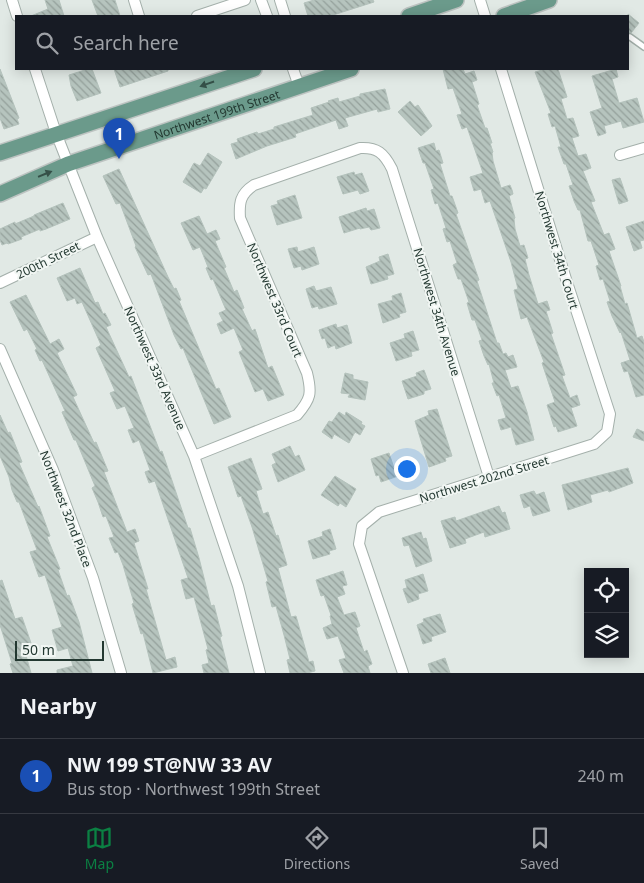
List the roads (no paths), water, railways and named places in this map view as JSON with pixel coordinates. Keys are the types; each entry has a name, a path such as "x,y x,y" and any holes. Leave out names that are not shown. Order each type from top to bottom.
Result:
{"main road":[{"path":"411,15 456,0"},
{"path":"507,15 549,0"},
{"path":"0,152 251,70"},
{"name":"Northwest 199th Street","path":"0,194 68,164 348,70"}],"street":[{"path":"12,0 17,15"},
{"path":"134,0 139,15"},
{"path":"200,15 245,0"},
{"path":"261,0 267,15"},
{"path":"280,0 285,15"},
{"path":"480,0 485,15"},
{"name":"Northwest 33rd Avenue","path":"35,70 56,133 96,237 194,456 238,586 260,673"},
{"path":"294,70 299,86"},
{"name":"Northwest 34th Court","path":"501,70 610,414 606,432"},
{"name":"Northwest 34th Avenue","path":"241,198 245,191 254,185 360,148 371,147 387,158 392,168 489,477"},
{"path":"620,155 644,148"},
{"name":"Northwest 33rd Court","path":"194,456 297,415 308,402 311,389 307,373 240,218 239,207 241,198"},
{"name":"200th Street","path":"0,284 96,237"},
{"name":"Northwest 32nd Place","path":"0,349 53,470 93,578 121,673"},
{"name":"Northwest 202nd Street","path":"403,673 359,544 362,526 379,512 594,444 606,432"}],"lane":[{"path":"630,37 644,47"}],"place":[{"name":"NW 199 ST@NW 33 AV","path":"119,159"}]}
